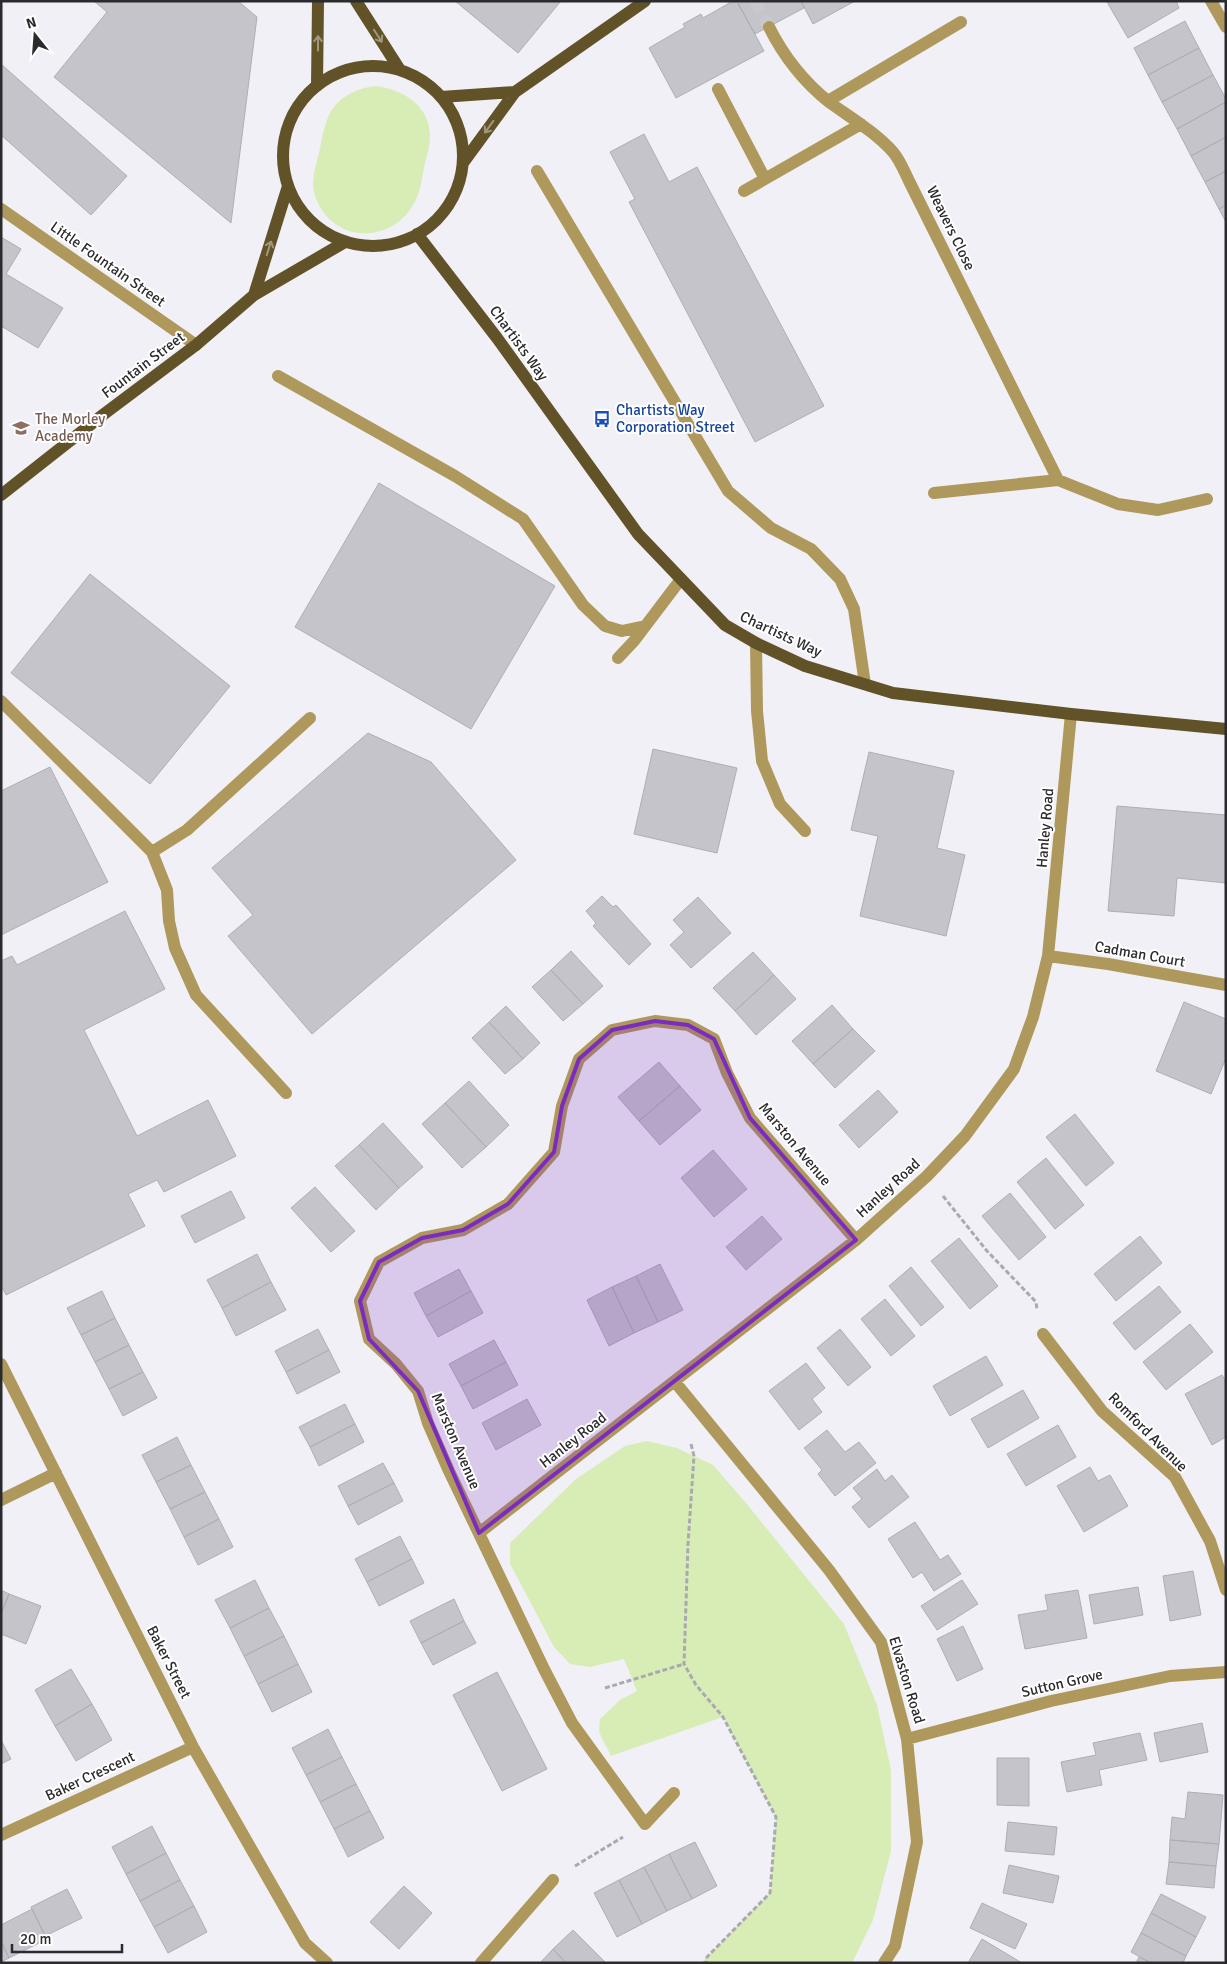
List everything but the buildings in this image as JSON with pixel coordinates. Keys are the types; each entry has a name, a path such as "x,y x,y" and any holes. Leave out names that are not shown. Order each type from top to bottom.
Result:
{"main road":[{"path":"318,1 318,86"},
{"path":"356,1 400,70"},
{"path":"463,163 515,92 645,1"},
{"path":"380,66 400,70 422,80 441,97 457,117 462,140 463,163 460,181 442,215 417,234 397,243 375,246 345,242 330,236 317,226 300,208 288,186 283,162 283,146 286,131 296,109 306,96 318,86 338,73 361,67 380,66"},
{"path":"441,97 515,92"},
{"path":"254,295 288,186"},
{"name":"Chartists Way","path":"417,234 502,346 638,534 725,625 756,643 805,666 893,693 1071,714 1226,728"},
{"name":"Fountain Street","path":"1,496 104,414 196,345 254,295 345,242"}],"street":[{"path":"1211,1 1226,27"},
{"path":"828,101 961,22"},
{"name":"Weavers Close","path":"769,27 790,62 828,101 860,124 894,153 1058,480"},
{"path":"718,89 765,179"},
{"path":"744,191 860,124"},
{"path":"537,171 728,491 771,528 811,549 840,579 854,609 865,684"},
{"name":"Little Fountain Street","path":"1,208 196,345"},
{"path":"278,376 454,476 523,519 583,605 605,626 622,631 645,626"},
{"path":"934,493 1058,480 1118,504 1158,510 1207,499"},
{"path":"618,658 681,579"},
{"path":"756,643 757,712 762,761 780,804 805,831"},
{"path":"1,701 152,852 167,890 169,921 176,948 196,995 286,1093"},
{"name":"Hanley Road","path":"479,1533 856,1240 927,1176 966,1136 1014,1069 1033,1018 1048,956 1071,714"},
{"path":"152,852 187,830 310,718"},
{"name":"Cadman Court","path":"1048,956 1108,964 1226,985"},
{"name":"Marston Avenue","path":"644,1824 572,1723 544,1670 449,1471 428,1423 418,1391 396,1364 369,1339 360,1301 379,1262 422,1238 463,1230 508,1204 554,1152 562,1106 579,1059 612,1030 655,1021 688,1026 714,1039 727,1073 750,1118 856,1240"},
{"name":"Romford Avenue","path":"1043,1334 1102,1411 1175,1477 1210,1541 1226,1590"},
{"name":"Baker Street","path":"1,1364 193,1747 305,1943 327,1963"},
{"name":"Elvaston Road","path":"675,1382 829,1570 881,1642 908,1740 917,1842 894,1946 884,1963"},
{"path":"1,1500 56,1473"},
{"name":"Sutton Grove","path":"908,1740 1051,1701 1170,1676 1226,1672"},
{"name":"Baker Crescent","path":"1,1835 193,1747"},
{"path":"644,1824 674,1793"},
{"path":"481,1963 553,1880"}],"path":[{"path":"927,1176 987,1251 1036,1302 1043,1334"},
{"path":"689,1437 694,1456 688,1544 684,1664 696,1685 723,1717 776,1817 770,1893 701,1963"},
{"path":"605,1688 684,1664"},
{"path":"553,1880 644,1824"},
{"path":"706,1963 707,1957"}],"highlighted area":[{"path":"655,1021 688,1025 714,1039 750,1118 856,1240 479,1533 418,1391 369,1339 360,1301 379,1262 422,1238 463,1230 508,1204 554,1152 562,1106 579,1059 612,1030"}],"green space":[{"path":"375,86 405,95 420,108 426,117 430,141 420,190 407,214 391,226 373,233 353,232 337,225 324,213 316,198 313,181 325,127 333,108 352,92"},
{"path":"647,1441 677,1448 713,1465 844,1624 877,1705 891,1770 891,1851 873,1920 852,1963 701,1963 770,1893 776,1817 723,1717 611,1756 599,1732 600,1719 620,1700 637,1691 624,1659 590,1667 570,1664 554,1647 510,1564 510,1543 576,1479 625,1446"}],"tunnel":[{"path":"755,1 769,27"}],"place":[{"name":"Chartists Way Corporation Street","path":"602,419"},
{"name":"The Morley Academy","path":"21,428"}]}
